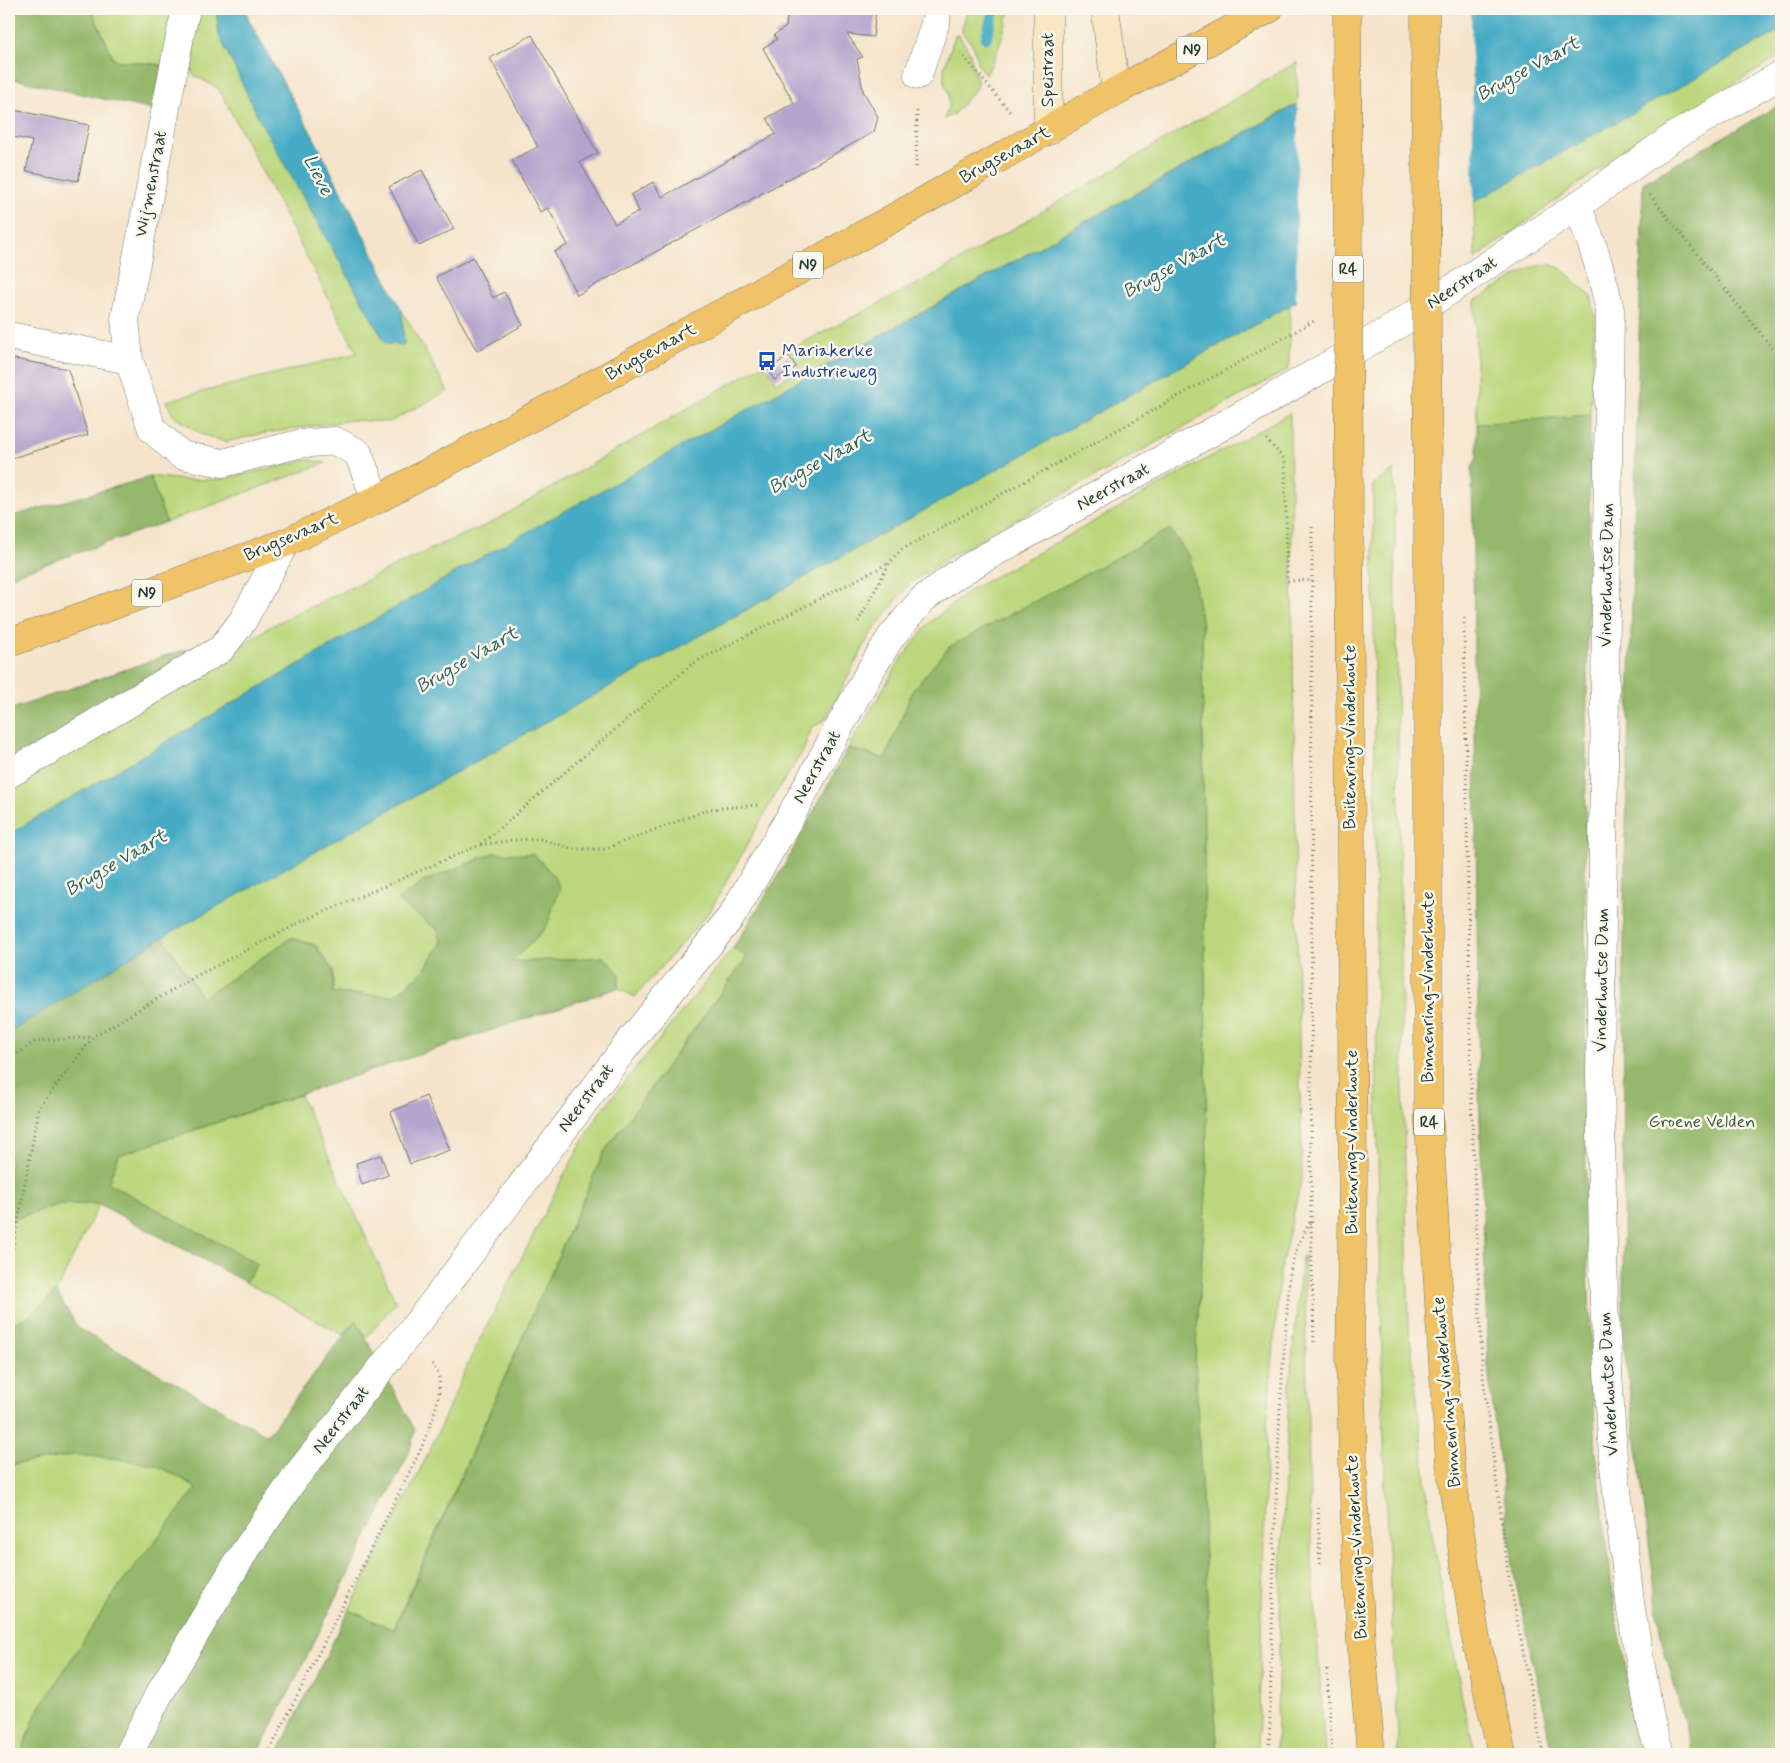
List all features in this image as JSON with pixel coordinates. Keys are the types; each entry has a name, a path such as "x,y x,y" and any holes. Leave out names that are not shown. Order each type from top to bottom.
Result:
{"main road":[{"name":"Brugsevaart","path":"9,644 285,542 376,500 568,398 915,206 1116,91 1269,9"},
{"name":"Buitenring-Vinderhoute","path":"1347,9 1353,1181 1350,1355 1355,1530 1361,1642 1371,1754"},
{"name":"Binnenring-Vinderhoute","path":"1425,9 1428,485 1428,1104 1450,1463 1475,1634 1502,1754"}],"street":[{"name":"Wijmenstraat","path":"186,9 125,319 129,360 152,429 181,456 224,463 298,444 335,442 358,453 376,500"},
{"name":"Speistraat","path":"1041,135 1048,9"},
{"path":"1106,9 1116,91"},
{"path":"918,75 937,15"},
{"name":"Neerstraat","path":"129,1754 158,1696 241,1557 294,1479 406,1338 627,1045 731,917 790,817 870,671 891,637 923,599 979,561 1244,414 1393,328 1577,206 1676,135 1781,74"},
{"name":"Vinderhoutse Dam","path":"1577,206 1603,278 1610,310 1600,1074 1605,1322 1613,1457 1631,1610 1651,1723 1660,1754"},
{"path":"9,336 129,360"},
{"path":"9,774 220,649 242,622 285,542"}],"path":[{"path":"937,15 982,80 1041,135"},
{"path":"915,206 918,75"},
{"path":"1629,169 1781,358"},
{"path":"1285,460 1286,581 1312,580"},
{"path":"1269,1754 1279,1417 1290,1272 1298,1245 1310,1220 1312,551"},
{"path":"480,845 692,664 890,562"},
{"path":"1465,623 1471,1091 1482,1369 1508,1572 1538,1735 1544,1754"},
{"path":"10,1263 39,1108 94,1036 198,975 303,921 480,845 514,840 541,839 573,848 604,849 710,809 757,805 790,817"},
{"path":"9,1059 36,1041 94,1036"},
{"path":"268,1754 421,1449 432,1420 439,1395 438,1373 427,1356 406,1338"}],"green space":[{"path":"9,9 91,9 114,60 162,65 153,110 9,78"},
{"path":"91,9 175,9 162,65 114,60"},
{"path":"200,9 216,9 219,35 260,121 386,343 404,345 402,311 448,391 389,422 352,420 260,434 225,442 201,434 173,415 166,401 357,353 219,89 192,74 195,28"},
{"path":"968,9 1010,9 999,47 986,76 978,65 974,47 962,32"},
{"path":"1781,29 1781,56 1635,143 1475,259 1474,201"},
{"path":"959,35 970,53 978,86 954,114 944,119 949,105 949,93 944,83 944,68 955,36"},
{"path":"1297,62 1298,103 475,561 9,834 9,787 188,681 271,626 441,544 489,524 764,364 777,383 800,367 789,350 936,274"},
{"name":"Groene Velden","path":"1781,104 1781,1754 1693,1754 1661,1637 1623,1339 1624,904 1643,183"},
{"path":"1549,264 1562,269 1591,296 1595,316 1590,415 1477,424 1475,301 1530,268"},
{"path":"1290,305 1289,369 949,557 909,584 871,633 825,720 812,727 803,751 776,793 710,911 635,997 618,988 620,974 511,962 547,927 397,900 437,929 442,942 423,972 394,996 333,993 333,970 315,945 291,938 202,998 163,937"},
{"path":"1290,413 1296,894 1302,1178 1280,1271 1267,1426 1258,1754 1218,1754 1208,1618 1195,1362 1207,1179 1202,625 1190,558 1170,530 913,690 885,759 848,748 900,661 929,623 970,590"},
{"path":"1590,415 1585,871 1586,1220 1596,1452 1614,1604 1637,1726 1645,1754 1553,1754 1514,1574 1488,1368 1479,1089 1472,468 1477,457 1477,424"},
{"path":"308,460 326,463 166,522 150,476 185,480 222,479"},
{"path":"1394,470 1403,1087 1409,1327 1431,1528 1463,1703 1476,1754 1399,1754 1385,1493 1377,1112 1373,485"},
{"path":"150,477 166,522 9,577 9,517"},
{"path":"1170,529 1190,558 1202,625 1207,1179 1195,1362 1208,1618 1218,1754 277,1754 349,1610 394,1630 604,1152 747,957 733,948 783,868 848,748 885,759 913,690 949,647"},
{"path":"195,647 200,649 9,762 9,710"},
{"path":"493,853 534,854 552,874 560,887 547,926 511,962 604,957 620,974 618,988 119,1155 108,1183 258,1264 245,1282 99,1204 60,1204 12,1220 9,1229 9,1032 163,937 202,998 291,938 315,945 333,970 333,993 394,996 423,972 442,942 437,929 397,901 423,882"},
{"path":"733,948 747,957 604,1152 393,1630 349,1610 430,1450 472,1355 565,1173 598,1115"},
{"path":"300,1095 396,1302 366,1338 356,1320 343,1335 245,1282 257,1265 108,1183 119,1155"},
{"path":"60,1204 99,1204 56,1292 31,1315 9,1325 9,1229 12,1220"},
{"path":"1302,1256 1304,1256 1311,1545 1325,1754 1276,1754 1282,1545 1289,1393"},
{"path":"56,1292 79,1329 267,1435 356,1320 415,1430 409,1453 258,1754 21,1754 37,1712 118,1588 196,1489 187,1481 155,1465 120,1459 75,1455 9,1465 9,1325 31,1315"},
{"path":"75,1455 127,1459 156,1465 196,1489 118,1588 37,1712 21,1754 9,1754 9,1465"}],"water":[{"name":"Lieve","path":"216,9 246,9 249,20 314,138 402,311 404,345 386,344 260,121 219,35"},
{"name":"Brugse Vaart","path":"1469,9 1781,9 1781,30 163,937 9,1032 9,834 475,561"}],"pier":[{"path":"1463,9 1471,9 1474,205 1296,304 1298,101"}],"building":[{"path":"788,9 876,9 873,37 847,34 863,57 857,59 863,91 878,117 874,132 577,295 554,252 568,245 548,208 540,212 512,160 538,147 490,58 532,35 598,153 580,162 615,224 639,211 631,195 653,182 662,197 776,134 767,118 794,103 763,48 777,39 774,35 786,27"},
{"path":"9,109 89,125 78,181 26,171 32,141 9,136"},
{"path":"422,170 454,229 419,246 389,187"},
{"path":"473,257 493,298 504,292 523,325 477,351 436,277"},
{"path":"789,356 796,367 774,380 768,369"},
{"path":"9,358 68,369 88,435 9,459"},
{"path":"426,1096 450,1150 410,1164 391,1112"},
{"path":"381,1155 388,1175 362,1185 356,1163"}],"waterway":[{"path":"986,38 994,9"}],"place":[{"name":"Mariakerke Industrieweg","path":"767,361"}]}
